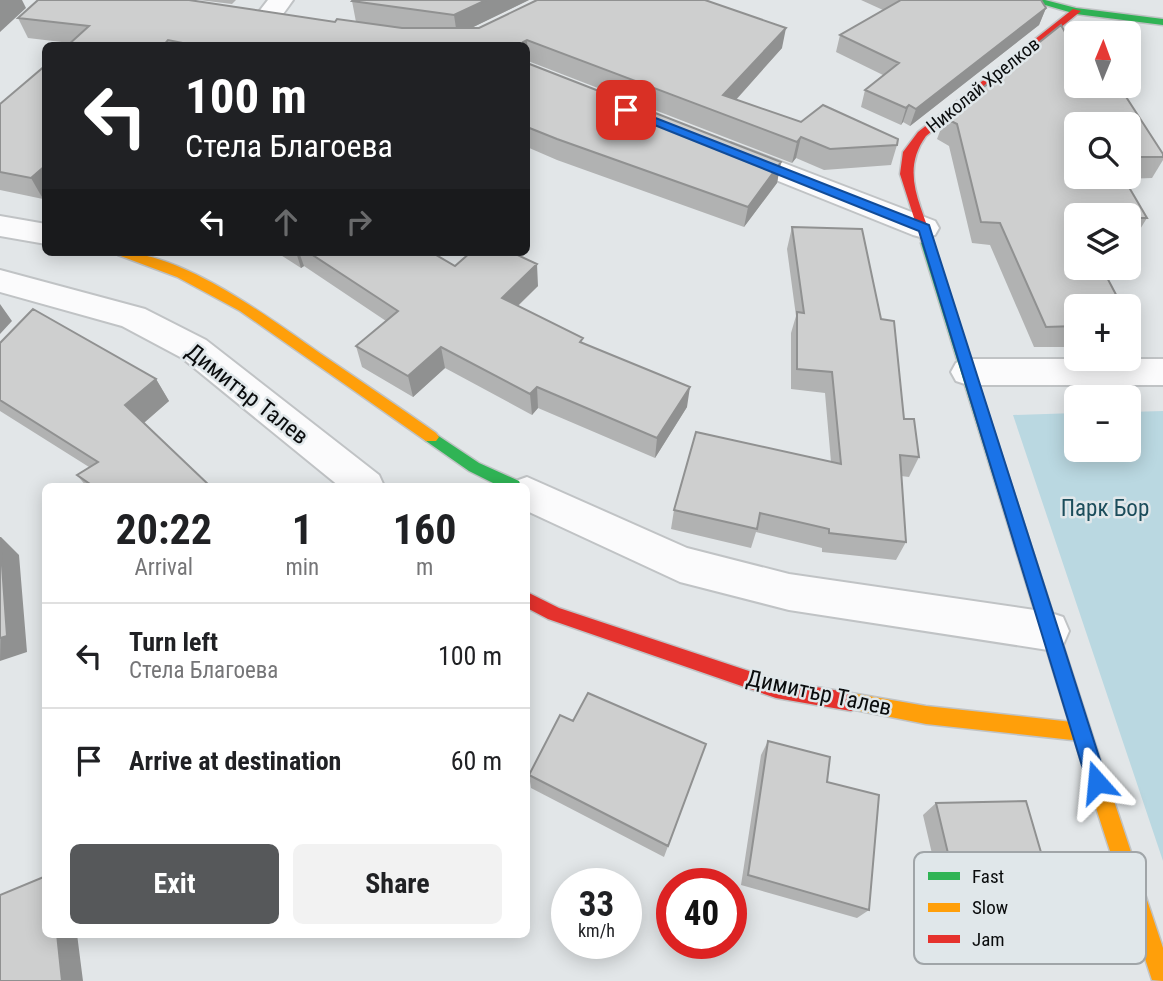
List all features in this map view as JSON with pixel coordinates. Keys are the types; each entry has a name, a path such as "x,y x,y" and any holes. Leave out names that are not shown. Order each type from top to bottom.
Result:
{"street":[{"path":"1033,0 1076,11 1163,22"},
{"name":"Николай Хрелков","path":"1076,11 922,134 909,152 906,174 1048,631 1121,852"},
{"path":"238,15 280,13"},
{"path":"706,142 924,228"},
{"path":"0,226 42,232"},
{"path":"134,256 182,274 245,308 474,467 507,483"},
{"name":"Димитър Талев","path":"0,281 134,317 194,349 361,483"},
{"path":"35,323 61,296"},
{"path":"968,372 1163,372"},
{"path":"530,494 680,564 789,592 1048,631"},
{"name":"Димитър Талев","path":"530,602 554,614 776,689 926,715 1081,732"},
{"name":"Николай Хрелков","path":"1146,929 1163,980"}],"green space":[{"name":"Парк Бор","path":"1163,411 1163,861 1013,415 1064,413 1064,462 1141,462 1141,412"}],"building":[{"path":"38,0 189,0 335,22 337,19 402,28 479,28 537,0 705,0 786,28 723,95 801,122 823,105 898,139 897,145 830,149 801,137 797,142 527,40 71,42 89,26 18,18"},
{"path":"353,0 486,0 454,15"},
{"path":"901,0 1041,0 1046,8 916,109 909,105 906,108 865,90 899,63 840,35"},
{"path":"1061,25 1064,30 1064,98 1127,98 1136,112 1064,112 1064,189 1130,189 1138,203 1064,203 1064,280 1108,280 1116,294 1064,294 1064,326 1046,327 1000,223 981,222 957,124 945,118"},
{"path":"530,64 781,162 748,207 530,128"},
{"path":"42,68 42,168 31,178 0,172 0,104"},
{"path":"1141,120 1163,154 1163,157 1141,157"},
{"path":"1141,208 1147,218 1141,218"},
{"path":"792,227 862,229 881,319 894,321 904,419 914,419 919,457 900,455 906,542 829,533 829,529 760,513 757,529 674,510 696,432 841,464 832,372 797,369 797,312 804,313"},
{"path":"314,256 438,256 455,266 466,256 520,256 537,264 502,298 583,338 580,342 690,387 657,438 537,387 530,394 441,347 408,376 356,346 398,311"},
{"path":"33,309 156,379 125,405 207,483 89,483 77,475 98,462 0,400 0,343"},
{"path":"0,537 7,636 0,638"},
{"path":"588,693 706,744 668,846 530,776 560,715 573,721"},
{"path":"768,741 830,757 827,782 879,795 869,910 748,875"},
{"path":"1026,801 1041,852 948,852 936,803"},
{"path":"42,878 42,938 57,938 62,981 0,981 0,895"}],"traffic: fast":[{"path":"1033,0 1076,11 1163,22"},
{"path":"927,243 1094,771"},
{"path":"431,437 474,467 507,483"}],"traffic: slow":[{"path":"134,256 182,274 245,308 431,437"},
{"path":"851,702 926,715 1081,732"},
{"path":"1094,771 1121,852"},
{"path":"1146,929 1163,980"}],"traffic: jam":[{"path":"927,243 906,174 909,152 922,134 1076,11"},
{"path":"530,602 554,614 776,689 851,702"}],"route":[{"path":"626,110 924,228 1097,782"}]}
